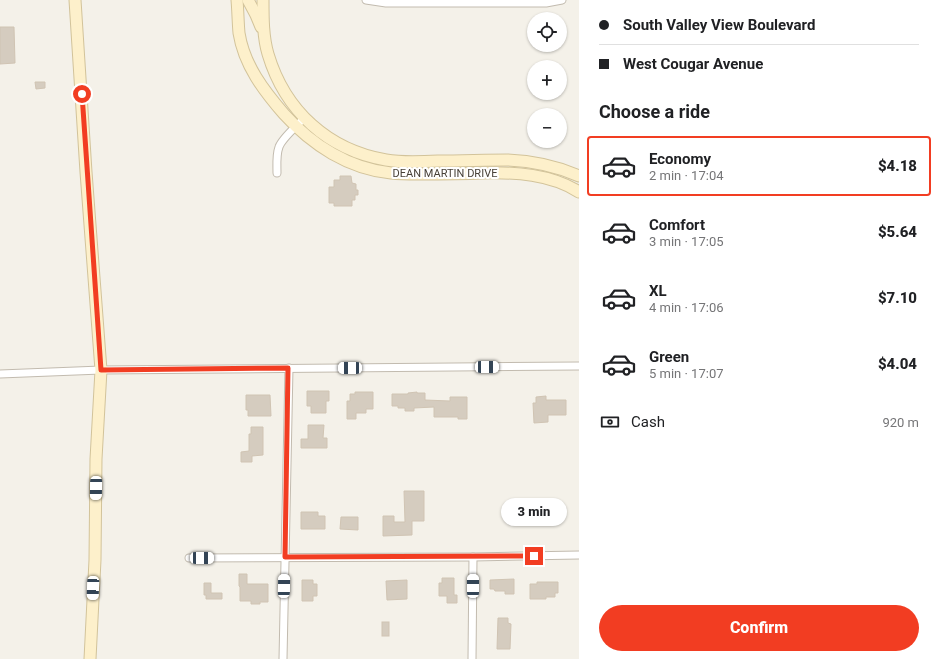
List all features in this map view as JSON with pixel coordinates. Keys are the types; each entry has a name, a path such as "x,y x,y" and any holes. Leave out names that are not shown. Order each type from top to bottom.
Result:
{"street":[{"path":"75,0 101,370 96,459 95,560 90,659"},
{"name":"DEAN MARTIN DRIVE","path":"237,0 240,34 244,51 251,68 266,93 296,126 320,147 348,162 390,173 495,173 535,176 562,183 579,192"},
{"path":"248,0 256,14 265,39"},
{"name":"DEAN MARTIN DRIVE","path":"263,0 263,26 265,39 268,54 276,77 294,106 304,118 333,141 361,154 387,160 411,162 522,161 544,164 579,176"},
{"path":"366,0 386,3 436,4 546,3 562,0"},
{"path":"277,173 278,148 282,140 304,118"},
{"path":"431,161 431,174"},
{"path":"363,167 364,163 367,162 394,166 411,162"},
{"path":"0,374 101,370 579,366"},
{"path":"283,659 288,368"},
{"path":"188,558 579,556"},
{"path":"472,659 473,557"}],"building":[{"path":"0,27 14,27 15,63 0,64"},
{"path":"35,82 45,82 45,88 36,89"},
{"path":"340,176 351,176 352,183 356,184 358,195 355,195 355,200 352,200 352,206 334,206 334,203 329,203 329,187 334,187 334,180 340,180"},
{"path":"307,391 329,391 329,401 326,401 326,413 311,413 311,406 307,406"},
{"path":"355,392 373,392 373,409 366,409 366,413 356,413 356,419 347,419 347,401 350,401 350,394 355,394"},
{"path":"417,392 425,393 425,400 450,401 450,397 467,397 467,419 458,419 458,417 434,417 434,407 414,408 414,411 405,411 405,408 392,406 392,394 408,394"},
{"path":"246,395 270,395 271,416 248,416 248,410 246,410"},
{"path":"546,396 546,400 566,400 566,415 548,415 548,422 534,423 533,403 536,403 536,397"},
{"path":"308,425 324,425 323,438 327,438 327,448 301,448 301,439 308,439"},
{"path":"251,427 263,427 263,455 252,456 252,462 241,462 241,452 249,451 249,434 251,434"},
{"path":"404,491 424,491 424,521 412,521 412,535 383,536 383,516 394,516 394,522 405,522"},
{"path":"301,512 318,512 318,516 325,516 325,529 301,529"},
{"path":"341,517 358,517 358,530 340,529"},
{"path":"239,574 247,574 247,584 268,584 268,602 251,604 251,601 240,601"},
{"path":"442,578 454,578 454,595 457,595 457,603 447,603 447,596 439,596 439,583 442,583"},
{"path":"514,579 514,594 505,594 505,591 495,591 494,589 490,589 490,580"},
{"path":"302,580 313,580 313,584 317,584 317,596 313,596 313,601 302,601"},
{"path":"407,580 407,599 387,600 386,581"},
{"path":"537,582 558,582 558,593 555,593 555,597 546,597 546,599 530,599 530,584 537,584"},
{"path":"204,583 211,583 211,593 222,593 222,599 206,599 206,595 204,595"},
{"path":"498,618 508,618 508,623 511,624 510,649 497,649"},
{"path":"382,622 389,622 389,636 382,636"}],"route":[{"path":"82,94 86,172 101,370 288,368 285,557 534,556"}]}
